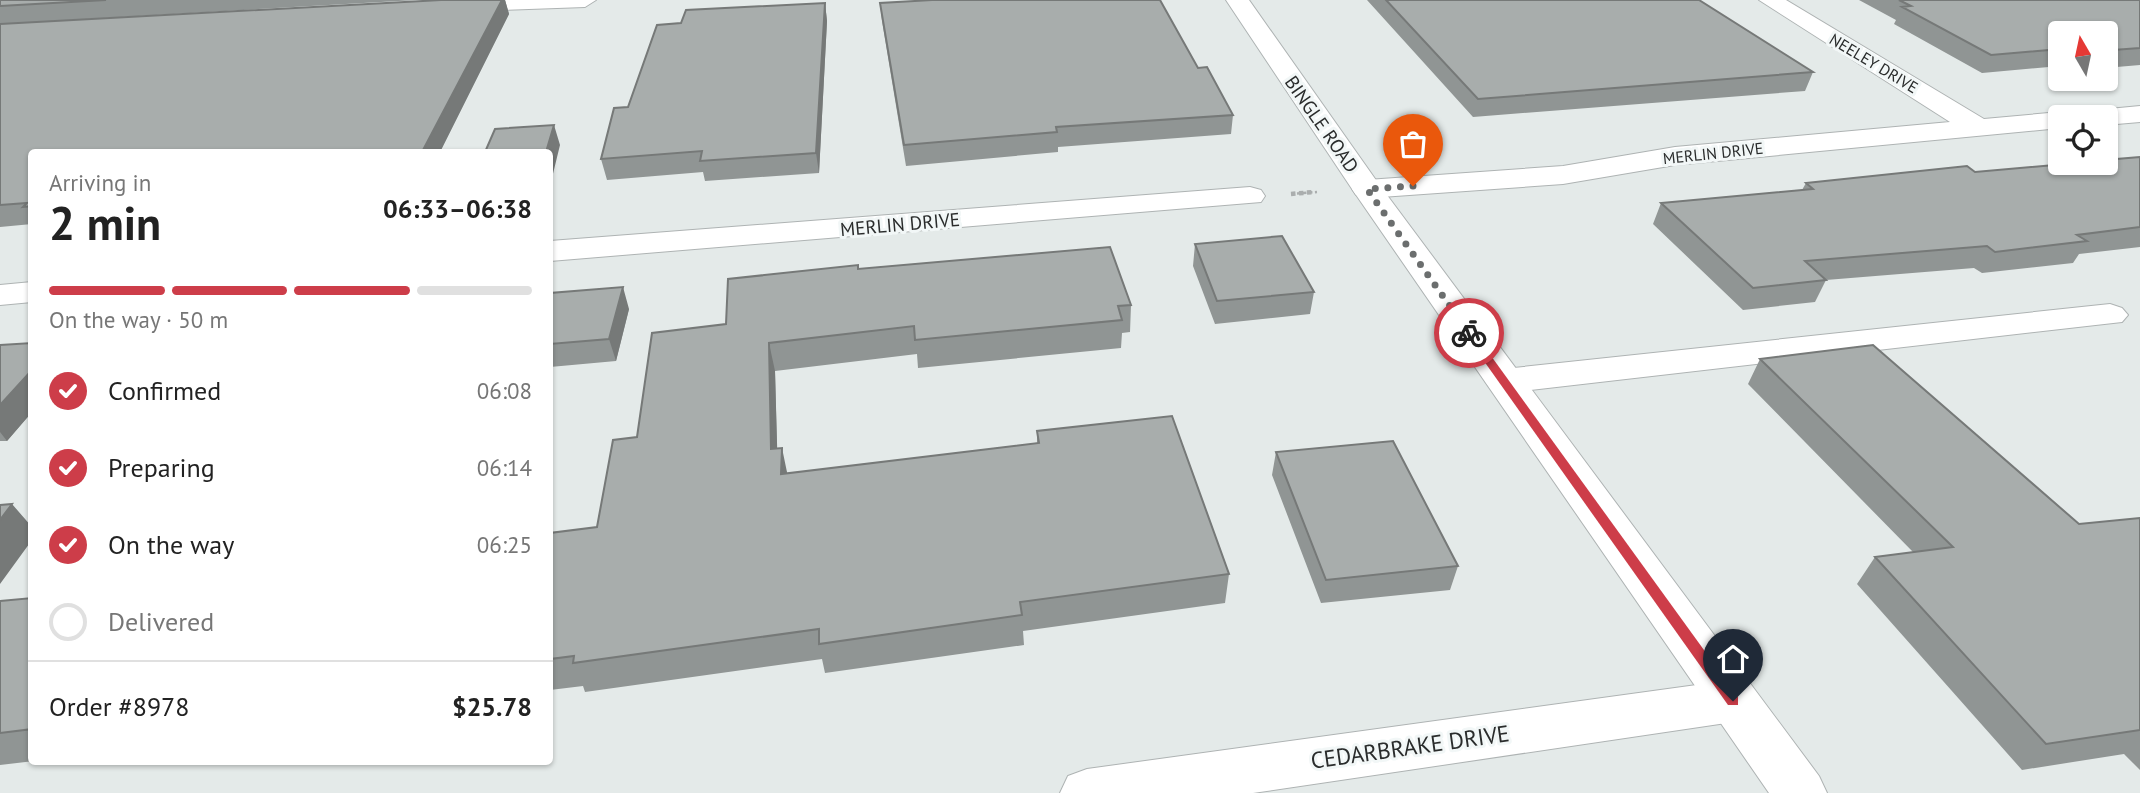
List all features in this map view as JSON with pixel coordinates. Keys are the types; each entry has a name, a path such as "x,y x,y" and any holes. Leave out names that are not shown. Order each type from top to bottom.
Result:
{"street":[{"path":"432,9 585,0"},
{"name":"BINGLE ROAD","path":"1237,0 1367,189 1800,793"},
{"name":"NEELEY DRIVE","path":"1770,0 1978,127"},
{"path":"2118,116 2140,114"},
{"name":"MERLIN DRIVE","path":"1367,189 1563,175 1675,156 2048,121"},
{"name":"MERLIN DRIVE","path":"553,251 1244,197"},
{"path":"0,295 28,292"},
{"path":"1504,381 2110,315"},
{"name":"CEDARBRAKE DRIVE","path":"1087,793 1733,701"}],"path":[{"path":"1244,197 1367,189"}],"building":[{"path":"0,0 106,0 0,6"},
{"path":"441,0 502,0 424,149 28,149 28,206 23,207 27,203 0,205 0,24"},
{"path":"932,0 1160,0 1198,68 1207,67 1233,115 1056,127 1057,132 904,145 880,3"},
{"path":"1386,0 1699,0 1813,72 1478,99"},
{"path":"1899,0 2140,0 2140,48 2118,50 2118,21 2048,21 2048,50 1991,55 1902,7 1911,6"},
{"path":"825,3 816,153 700,161 702,151 601,159 614,108 628,107 657,25 681,23 686,10"},
{"path":"554,125 547,149 486,149 495,129"},
{"path":"2140,157 2140,227 2077,235 2087,241 1995,252 1987,246 1805,261 1826,280 1753,288 1661,203 1813,189 1806,183 1967,166 1975,172 2048,166 2048,175 2118,175 2118,159"},
{"path":"1282,236 1314,292 1217,301 1195,244"},
{"path":"1110,247 1131,305 1118,306 1122,320 915,340 914,326 769,343 771,449 782,448 781,474 1039,443 1037,431 1172,416 1229,574 1020,602 1022,615 819,644 819,629 573,663 574,656 553,659 553,533 597,527 613,440 637,437 652,333 726,324 728,279 858,265 858,269"},
{"path":"623,287 609,339 553,344 553,293"},
{"path":"28,343 28,374 0,405 0,345"},
{"path":"1873,345 2079,524 2140,518 2140,730 2046,744 1875,557 1953,547 1760,359"},
{"path":"1393,441 1458,566 1326,580 1276,452"},
{"path":"12,504 0,520 0,505"},
{"path":"28,598 28,730 0,733 0,601"}],"way so far":[{"path":"1413,186 1367,189 1469,333"}],"route":[{"path":"1469,333 1733,701"}]}
